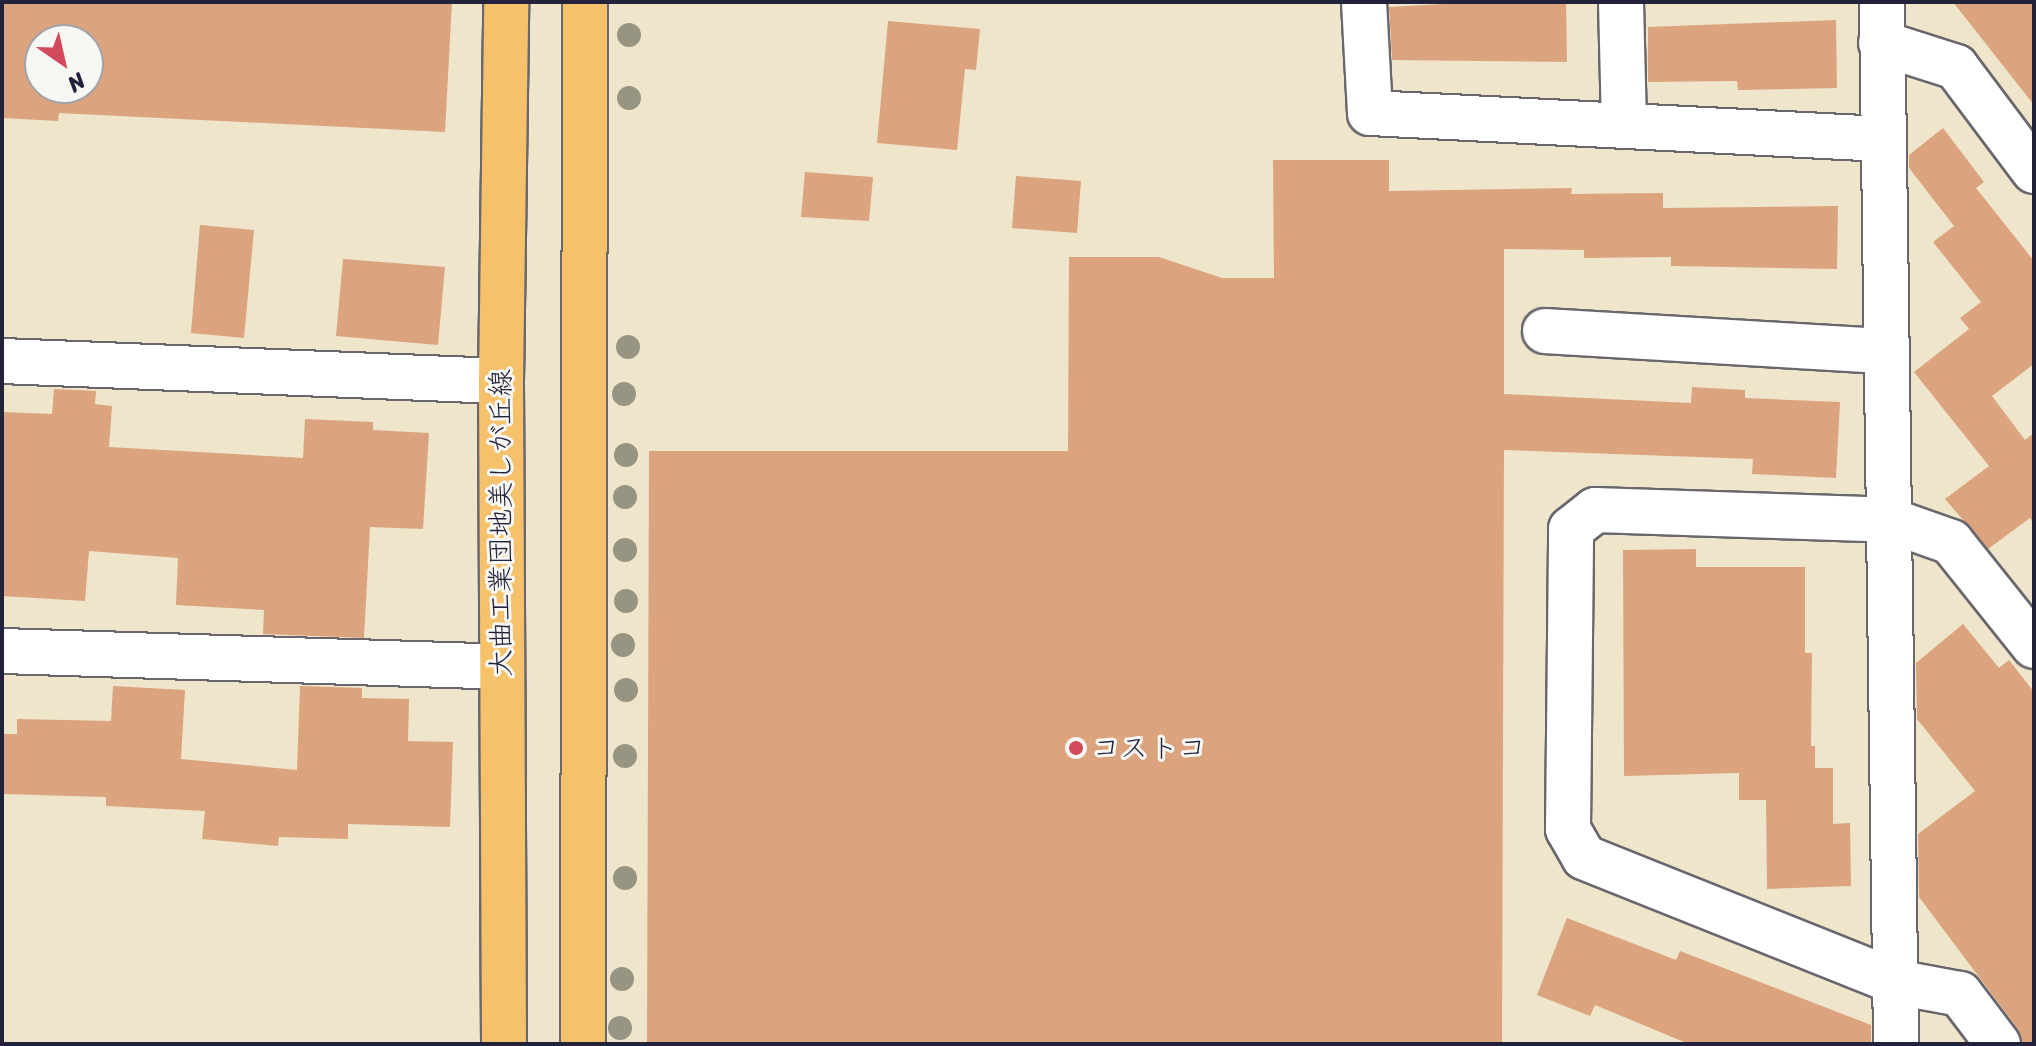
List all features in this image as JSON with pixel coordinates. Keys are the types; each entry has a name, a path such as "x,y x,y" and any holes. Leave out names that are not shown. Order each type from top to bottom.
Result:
{"main road":[{"name":"大曲工業団地美しが丘線","path":"504,1044 500,667 506,2"},
{"path":"583,1044 585,2"}],"street":[{"path":"1364,2 1370,113 1883,139"},
{"path":"1621,2 1624,126"},
{"path":"1882,22 1896,1044"},
{"path":"1882,22 1956,67 2034,171"},
{"path":"1545,331 1885,351"},
{"path":"2,361 501,381"},
{"path":"1998,1044 1960,994 1896,982 1584,857 1568,829 1571,529 1595,510 1889,520 1951,542 2034,646"},
{"path":"2,651 500,667"}],"building":[{"path":"2,2 452,2 445,132 59,113 58,121 2,118"},
{"path":"1480,2 1566,2 1567,62 1392,60 1389,7"},
{"path":"1953,2 2034,2 2034,105"},
{"path":"1836,20 1837,88 1738,90 1737,81 1648,82 1648,27"},
{"path":"888,21 980,29 976,70 965,69 957,150 877,143"},
{"path":"1943,128 1984,182 1976,188 2034,261 2034,364 1992,396 2025,440 2034,433 2034,524 2030,518 1988,549 1945,499 1989,466 1914,372 1969,329 1960,318 1981,302 1933,242 1954,226 1909,168 1909,155"},
{"name":"コストコ","path":"1273,160 1389,160 1389,191 1572,188 1571,194 1663,193 1663,208 1838,206 1837,269 1671,266 1671,257 1584,258 1584,250 1504,249 1504,394 1691,403 1692,387 1745,390 1745,398 1840,402 1836,478 1752,474 1753,459 1504,450 1502,1044 647,1044 649,451 1068,451 1069,257 1159,257 1222,278 1274,278"},
{"path":"805,172 873,177 869,221 801,217"},
{"path":"1016,176 1081,181 1077,233 1012,228"},
{"path":"200,225 254,230 244,338 191,333"},
{"path":"343,259 445,267 438,345 336,336"},
{"path":"54,389 96,391 95,404 112,406 109,447 303,458 305,419 373,422 373,430 429,433 423,529 370,527 364,638 263,634 264,610 176,605 178,558 89,551 85,601 2,596 2,412 52,414"},
{"path":"1696,549 1696,567 1805,567 1805,653 1812,653 1811,746 1815,746 1815,768 1833,768 1833,824 1850,823 1851,886 1767,889 1766,800 1739,800 1739,773 1624,776 1623,550"},
{"path":"1963,624 1999,668 2009,660 2034,692 2034,1044 2022,1044 2018,1029 1919,897 1918,834 1975,791 1917,719 1916,663"},
{"path":"113,686 185,690 181,759 297,770 300,686 362,688 362,698 409,699 408,741 453,742 450,827 348,824 348,839 279,837 278,846 202,839 205,811 106,806 106,797 2,794 2,734 17,734 17,719 111,721"},
{"path":"1567,918 1676,960 1680,951 1871,1025 1871,1044 1689,1044 1595,1005 1590,1016 1537,995"}],"place":[{"name":"コストコ","path":"1076,748"}]}
